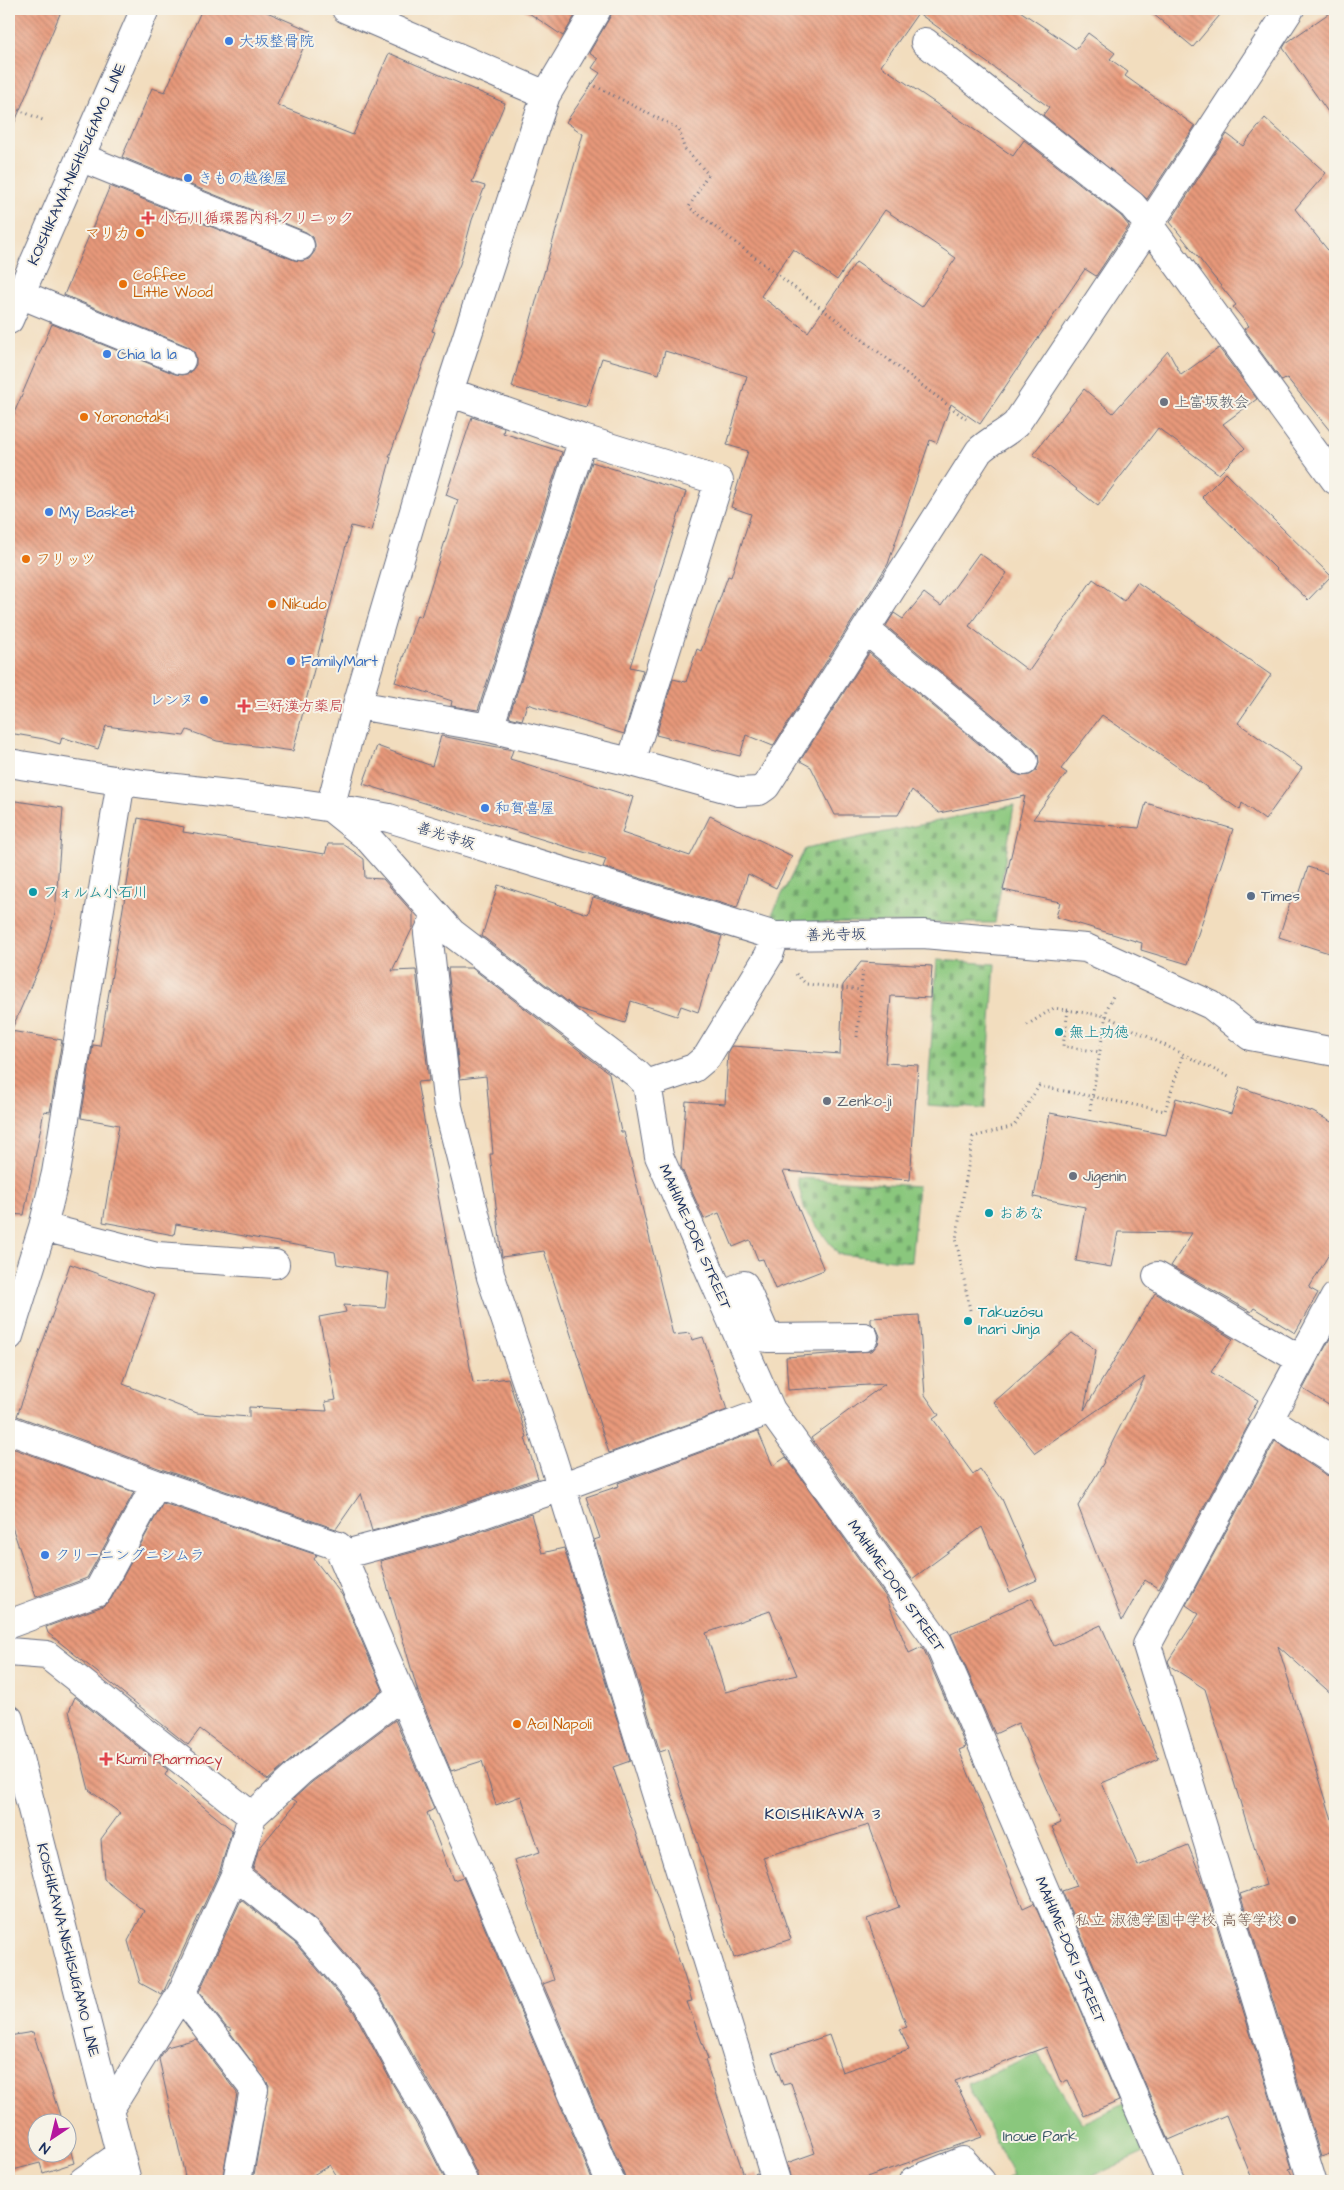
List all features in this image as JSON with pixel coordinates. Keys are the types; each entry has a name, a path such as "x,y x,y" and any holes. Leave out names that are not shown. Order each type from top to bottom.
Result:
{"street":[{"name":"KOISHIKAWA-NISHISUGAMO LINE","path":"9,320 145,9"},
{"path":"346,9 546,95"},
{"path":"597,9 546,95 449,392 357,705 330,808 367,837 452,933 637,1074 647,1084 694,1068 707,1056 769,955 775,936"},
{"path":"357,705 489,728 749,793 759,791 766,786 979,451 991,440 1003,435 1016,424 1290,9"},
{"path":"924,42 1132,205 1149,225 1335,480"},
{"path":"80,157 300,246"},
{"path":"20,294 181,360"},
{"path":"449,392 583,439 719,481 631,762"},
{"path":"489,728 583,439"},
{"path":"866,630 1024,761"},
{"name":"善光寺坂","path":"9,763 121,781 300,802 389,818 775,936 923,934 1086,948 1213,996 1250,1036 1335,1052"},
{"path":"9,1336 43,1227 56,1173 121,781"},
{"path":"436,917 428,934 448,1107 491,1277 561,1488 776,2181"},
{"name":"MAIHIME-DORI STREET","path":"647,1084 659,1156 771,1410 938,1642 1170,2181"},
{"path":"43,1227 157,1256 275,1264"},
{"path":"1157,1276 1301,1360"},
{"path":"721,1296 744,1285 767,1338 864,1337"},
{"path":"1312,2181 1147,1645 1335,1297"},
{"path":"342,1555 442,1528 561,1488 771,1410"},
{"path":"1269,1419 1335,1462"},
{"path":"9,1430 156,1484 338,1546 610,2181"},
{"path":"9,1624 98,1592 156,1484"},
{"path":"9,1652 47,1655 252,1816"},
{"path":"108,2110 181,1994 235,1874 252,1816 302,1770 402,1695"},
{"name":"KOISHIKAWA-NISHISUGAMO LINE","path":"9,1720 127,2181"},
{"path":"235,1874 306,1932 366,2003 434,2122 464,2181"},
{"path":"181,1994 254,2089 237,2181"},
{"path":"82,2181 120,2154"},
{"path":"932,2178 963,2161 981,2181"}],"path":[{"path":"562,67 574,75 679,128 684,148 708,174 689,207 960,414"},
{"path":"9,106 45,121"},
{"path":"857,1037 865,934"},
{"path":"791,969 806,984 861,990"},
{"path":"1027,1025 1054,1008 1106,1016 1229,1077"},
{"path":"1090,1110 1107,1009"},
{"path":"1068,1010 1062,1046 1100,1052"},
{"path":"970,1310 956,1239 973,1137 1014,1126 1039,1086 1092,1095 1165,1112 1183,1054"}],"green space":[{"path":"1014,805 995,923 768,922 805,849"},
{"path":"937,960 995,964 985,1109 927,1105"},
{"path":"797,1178 918,1186 911,1262 838,1254 805,1211"},
{"name":"Inoue Park","path":"1038,2054 1082,2123 1124,2104 1144,2153 1082,2181 1005,2181 1013,2175 967,2084"}],"building":[{"path":"9,9 62,9 9,136"},
{"path":"202,9 260,9 311,31 277,105 353,135 389,53 505,103 472,182 485,186 472,220 460,264 432,331 435,332 389,457 391,457 371,531 351,526 293,751 217,741 187,730 184,736 106,726 98,749 62,737 60,744 44,739 9,733 9,425 52,324 175,374 183,375 190,373 196,365 194,351 187,346 64,295 110,186 294,260 302,261 309,259 315,251 313,237 306,232 122,157 152,88 165,92"},
{"path":"523,9 579,9 563,36"},
{"path":"613,9 1017,9 1076,49 1088,33 1115,53 1110,59 1128,72 1125,76 1195,126 1147,199 1043,115 1049,107 918,13 881,66 1013,156 1024,140 1121,216 1129,226 1096,276 1085,269 980,424 951,404 937,443 930,440 888,564 773,746 746,735 740,756 656,735 673,679 686,682 697,649 701,651 728,576 731,577 751,514 731,507 748,451 727,445 747,376 665,351 659,374 602,358 586,407 512,387 583,134 566,122 600,73 592,68 598,59 589,53","holes":["885,210 956,258 922,307 856,262 808,332 761,296 793,249 837,280"]},
{"path":"1147,9 1225,9 1193,47"},
{"path":"1335,9 1335,122 1283,48 1286,43"},
{"path":"1265,118 1326,173 1295,209 1335,259 1335,437 1287,378 1282,381 1244,329 1249,326 1233,307 1236,305 1170,222 1227,134 1243,146"},
{"path":"1219,348 1257,399 1223,424 1245,448 1219,474 1158,428 1098,506 1033,454 1084,389 1113,413 1168,351 1181,375"},
{"path":"472,417 504,428 503,433 562,452 478,710 451,706 452,701 395,682 417,615 421,617 458,500 446,495"},
{"path":"592,462 686,492 630,667 643,670 624,734 527,704 522,720 509,717"},
{"path":"1226,473 1331,576 1308,600 1202,497"},
{"path":"979,553 1007,573 969,626 1029,671 1093,579 1124,601 1137,582 1271,675 1238,723 1302,768 1265,820 1242,803 1240,810 1102,715 1061,769 1067,773 1033,819 1139,828 1146,803 1233,829 1188,964 1141,950 1142,943 1056,917 1060,902 1003,890 1025,796 939,813 912,790 898,815 835,815 811,767 800,761 869,653 1014,773 1022,776 1030,775 1036,771 1039,763 1038,755 1034,749 886,626 894,613 903,619 924,593 941,606"},
{"path":"441,736 513,750 510,759 633,797 622,833 690,856 710,816 792,856 776,888 748,874 737,908 603,867 606,859 363,784 377,746 432,766"},
{"path":"9,800 63,808 55,914 43,958 11,1031 62,1040 50,1112 44,1111 24,1215 9,1214"},
{"path":"138,818 184,827 183,832 325,854 328,844 343,844 364,859 365,878 383,879 413,913 413,927 392,971 416,970 429,1081 417,1082 473,1383 508,1378 538,1478 437,1513 372,1531 361,1493 336,1529 161,1469 17,1416 70,1264 155,1294 123,1384 197,1413 249,1417 249,1407 327,1411 325,1402 336,1400 319,1317 346,1312 344,1305 385,1308 389,1273 337,1264 335,1252 176,1224 174,1235 103,1222 119,1125 81,1118 93,1045 100,1046"},
{"path":"1308,867 1335,876 1335,955 1279,937 1293,893 1299,895"},
{"path":"498,885 588,914 593,897 722,936 698,1012 681,1006 677,1016 631,1001 625,1023 576,1008 482,936"},
{"path":"861,962 932,966 930,998 891,996 885,1063 918,1065 910,1180 783,1171 824,1270 775,1289 763,1259 758,1260 750,1240 733,1247 719,1213 704,1219 681,1167 686,1101 725,1104 728,1053 732,1046 840,1054 843,985"},
{"path":"448,968 472,968 609,1073 621,1132 624,1132 673,1335 690,1333 692,1340 703,1337 727,1410 609,1453 544,1251 502,1257 490,1154 493,1154 486,1076 460,1079"},
{"path":"1240,1087 1313,1112 1335,1124 1335,1244 1309,1288 1318,1293 1295,1333 1254,1308 1251,1312 1171,1266 1192,1233 1118,1232 1111,1267 1076,1261 1085,1207 1034,1197 1050,1113 1166,1135 1176,1098 1231,1114"},
{"path":"1155,1293 1233,1339 1211,1372 1258,1400 1247,1420 1250,1422 1159,1589 1145,1580 1122,1621 1078,1506 1104,1462 1145,1377 1035,1453 994,1402 1072,1333 1096,1350 1084,1410"},
{"path":"919,1315 925,1395 939,1415 933,1419 973,1474 980,1469 1002,1499 1037,1580 1010,1592 982,1527 912,1579 811,1438 885,1384 788,1390 786,1357 872,1351 878,1344 880,1336 877,1329 871,1323 871,1318"},
{"path":"1335,1329 1335,1409 1303,1389"},
{"path":"758,1431 773,1466 786,1457 886,1597 909,1653 922,1647 924,1650 966,1747 959,1750 1023,1908 1034,1903 1119,2101 1084,2116 1068,2080 1061,2083 1046,2047 955,2081 982,2137 855,2181 791,2181 787,2163 815,2153 791,2083 783,2085 772,2054 829,2035 842,2072 909,2050 900,2029 907,2027 867,1919 899,1907 869,1825 763,1857 791,1939 734,1958 668,1749 660,1752 594,1540 600,1538 586,1497 619,1486 618,1483","holes":["770,1611 797,1675 725,1692 706,1633"]},
{"path":"1275,1441 1326,1475 1335,1477 1335,1697 1278,1646 1335,1829 1335,2152 1321,2157 1240,1894 1266,1885 1205,1689 1170,1666 1168,1661 1199,1614 1186,1605"},
{"path":"9,1447 134,1492 87,1578 36,1597 9,1518"},
{"path":"163,1503 317,1555 314,1559 342,1595 383,1690 293,1758 268,1780 200,1729 188,1745 48,1633 46,1627 103,1606 111,1599"},
{"path":"531,1514 542,1553 564,1548 630,1761 613,1767 684,1975 692,2001 687,2002 708,2059 705,2060 746,2181 625,2181 543,1984 554,1980 514,1860 540,1852 521,1796 496,1805 482,1761 451,1771 417,1690 418,1692 380,1561 447,1543"},
{"path":"1032,1598 1054,1646 1101,1625 1159,1759 1102,1783 1138,1866 1188,1845 1204,1884 1292,2168 1289,2169 1295,2181 1253,2181 1226,2115 1169,2140 1062,1891 1077,1886 1052,1827 1061,1823 1018,1723 995,1734 951,1634"},
{"path":"75,1697 168,1770 165,1775 232,1830 220,1870 162,1995 140,1983 128,1941 144,1911 104,1879 101,1839 120,1813 89,1790 69,1711"},
{"path":"395,1720 434,1809 427,1813 453,1880 463,1877 593,2181 478,2181 477,2174 448,2115 379,1993 318,1922 253,1869 258,1850 297,1802 293,1799 312,1782"},
{"path":"241,1900 295,1943 354,2012 420,2130 446,2181 340,2181 330,2165 303,2181 253,2181 269,2085 229,2031 232,2030 226,2027 199,1992"},
{"path":"33,2032 59,2112 28,2112 28,2162 74,2163 43,2173 40,2163 9,2171 9,2036"},
{"path":"196,2039 237,2093 222,2181 186,2181 159,2059 167,2047"},
{"path":"757,2173 760,2181 747,2181 746,2177"}],"place":[{"name":"大坂整骨院","path":"229,41"},
{"name":"きもの越後屋","path":"188,178"},
{"name":"小石川循環器内科クリニック","path":"148,218"},
{"name":"マリカ","path":"140,233"},
{"name":"Coffee Little Wood","path":"123,284"},
{"name":"Chia la la","path":"107,354"},
{"name":"上富坂教会","path":"1164,402"},
{"name":"Yoronotaki","path":"84,417"},
{"name":"My Basket","path":"49,512"},
{"name":"フリッツ","path":"26,559"},
{"name":"Nikudo","path":"272,604"},
{"name":"FamilyMart","path":"291,661"},
{"name":"レンヌ","path":"204,700"},
{"name":"三好漢方薬局","path":"244,706"},
{"name":"和賀喜屋","path":"485,808"},
{"name":"フォルム小石川","path":"33,892"},
{"name":"Times","path":"1251,896"},
{"name":"無上功徳","path":"1059,1032"},
{"name":"Zenko-ji","path":"827,1101"},
{"name":"Jigenin","path":"1073,1176"},
{"name":"おあな","path":"989,1213"},
{"name":"Takuzōsu Inari Jinja","path":"968,1321"},
{"name":"クリーニングニシムラ","path":"45,1555"},
{"name":"Aoi Napoli","path":"517,1724"},
{"name":"Kumi Pharmacy","path":"106,1759"},
{"name":"私立 淑徳学園中学校 高等学校","path":"1292,1920"}],"district":[{"name":"KOISHIKAWA 3","path":"823,1814"}]}
